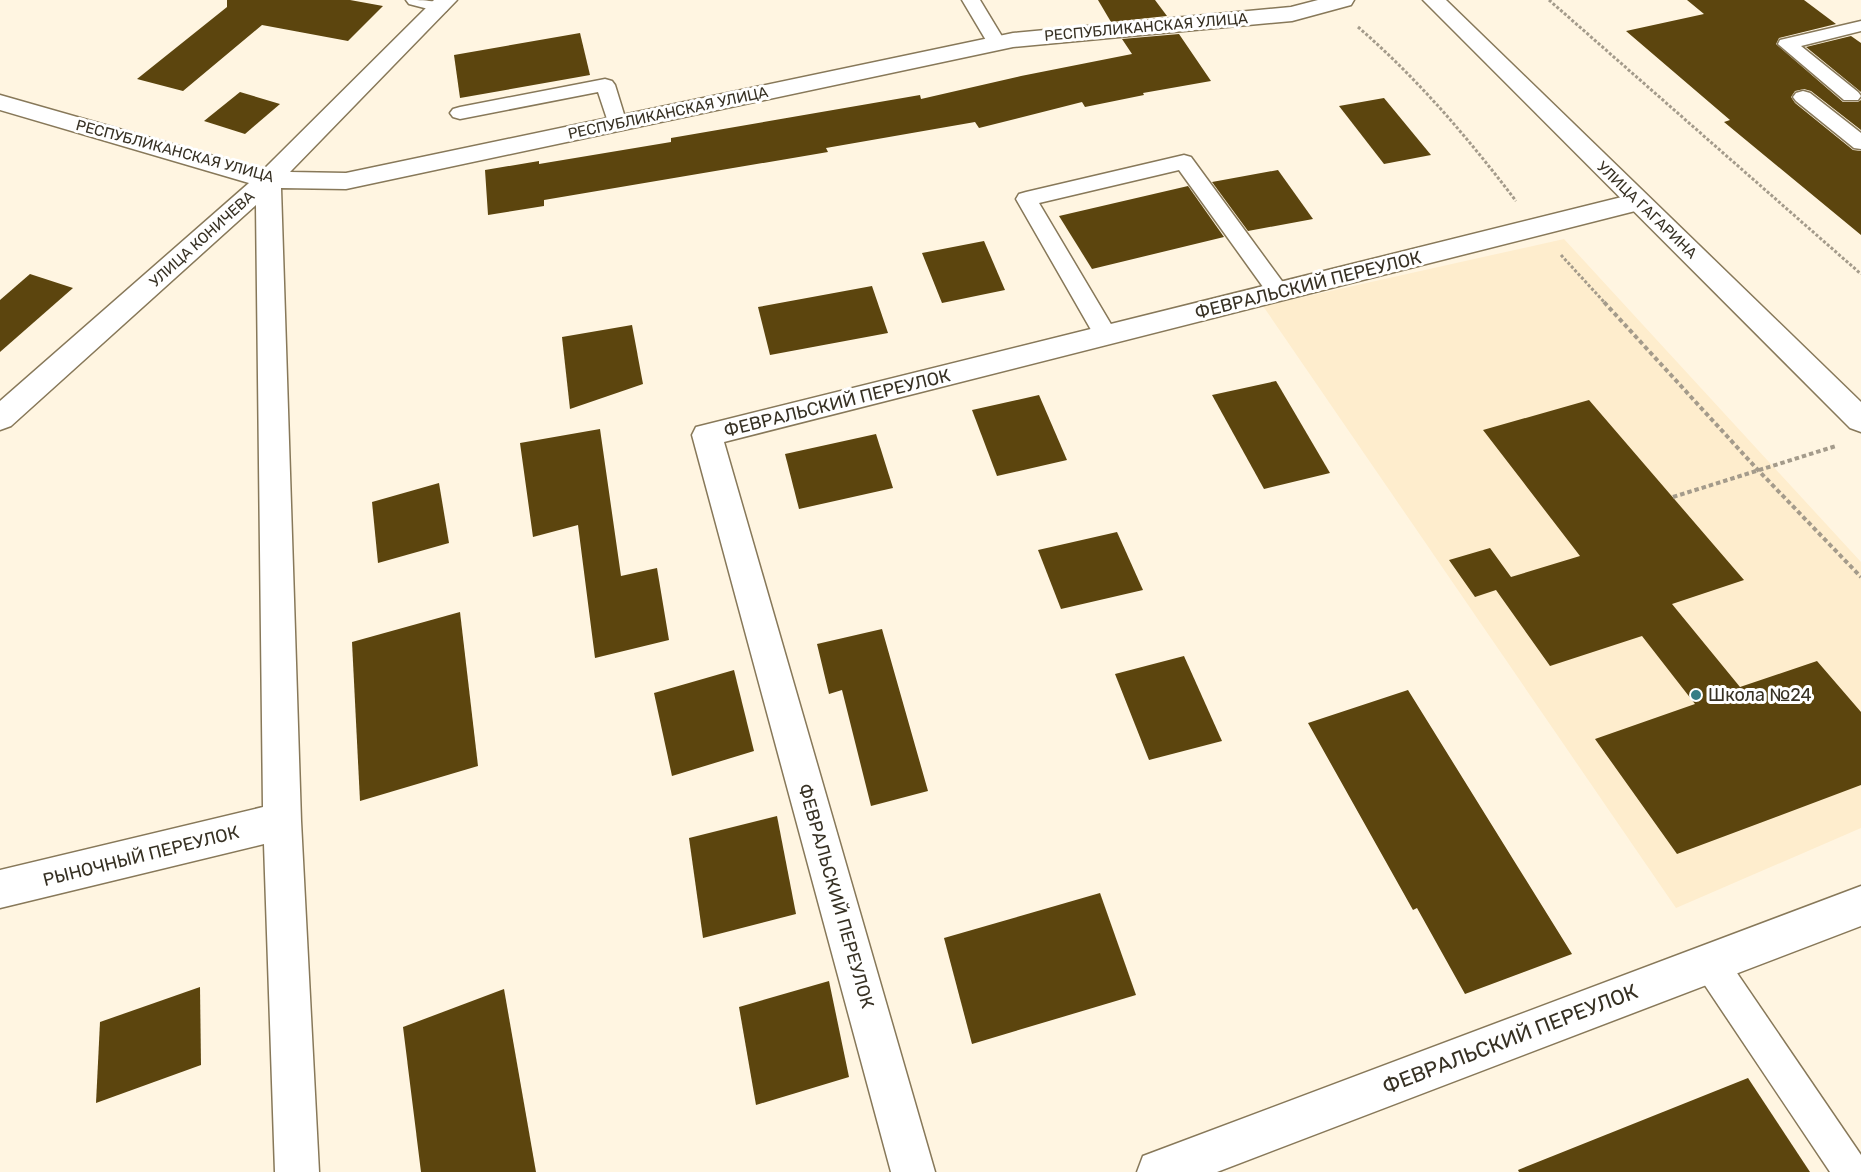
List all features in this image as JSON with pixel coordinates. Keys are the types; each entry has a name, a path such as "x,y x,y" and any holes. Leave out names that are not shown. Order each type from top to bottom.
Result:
{"street":[{"name":"УЛИЦА ГАГАРИНА","path":"1434,0 1861,420"},
{"name":"РЕСПУБЛИКАНСКАЯ УЛИЦА","path":"0,102 268,180 346,181 997,43 1292,14 1336,2"},
{"name":"УЛИЦА КОНИЧЕВА","path":"0,418 268,180 443,3"},
{"path":"268,180 282,821 297,1172"},
{"name":"ФЕВРАЛЬСКИЙ ПЕРЕУЛОК","path":"914,1172 707,435 1638,202"},
{"name":"РЫНОЧНЫЙ ПЕРЕУЛОК","path":"0,889 282,821"},
{"name":"ФЕВРАЛЬСКИЙ ПЕРЕУЛОК","path":"1159,1172 1861,906"}],"lane":[{"path":"415,0 443,3"},
{"path":"971,0 997,43"},
{"path":"1851,96 1787,44 1861,26"},
{"path":"460,113 605,85 617,123"},
{"path":"1803,97 1861,143"},
{"path":"1106,336 1026,199 1184,162 1279,292"},
{"path":"1710,963 1851,1172"}],"path":[{"path":"1549,0 1599,41 1861,274"},
{"path":"1336,2 1466,134 1537,228 1758,470 1861,577"},
{"path":"1673,496 1838,445"}],"shaded area":[{"name":"Школа №24","path":"1564,239 1861,562 1861,828 1676,908 1263,306"}],"building":[{"path":"227,0 350,0 383,6 348,41 262,25 183,91 137,79 227,7"},
{"path":"1098,0 1155,0 1167,16 1111,22"},
{"path":"1687,0 1804,0 1836,24 1779,38 1776,44 1843,102 1861,100 1861,130 1811,91 1804,89 1795,91 1791,97 1795,103 1853,150 1861,151 1861,235 1724,122 1730,120 1626,31 1704,14"},
{"path":"580,33 590,75 460,98 454,55"},
{"path":"1179,34 1211,81 1143,93 1144,95 1085,107 1082,102 979,128 975,122 826,148 828,152 544,200 544,206 488,215 485,170 539,161 539,164 671,142 671,138 920,95 921,99 1132,54 1122,39"},
{"path":"1851,36 1861,43 1861,92 1806,47"},
{"path":"240,92 280,104 245,134 204,121"},
{"path":"1384,98 1431,155 1384,164 1339,106"},
{"path":"1278,170 1313,219 1248,231 1212,182"},
{"path":"1188,186 1224,237 1092,269 1059,216"},
{"path":"984,241 1005,290 942,303 922,253"},
{"path":"30,274 73,288 0,352 0,300"},
{"path":"872,286 888,333 770,355 758,307"},
{"path":"632,325 643,384 570,409 562,337"},
{"path":"1276,381 1330,473 1264,489 1212,395"},
{"path":"1039,395 1067,460 997,476 972,410"},
{"path":"1589,400 1744,580 1672,604 1740,687 1817,661 1861,712 1861,785 1677,854 1595,739 1695,704 1642,636 1550,666 1496,590 1475,597 1449,560 1490,548 1511,577 1580,556 1483,430"},
{"path":"600,429 621,576 657,568 669,640 595,658 578,525 533,537 520,443"},
{"path":"876,434 893,488 799,509 785,454"},
{"path":"439,483 449,543 378,563 372,502"},
{"path":"1117,532 1143,590 1061,609 1038,550"},
{"path":"460,612 478,766 360,801 352,642"},
{"path":"882,629 928,791 871,806 842,690 829,694 817,644"},
{"path":"1184,656 1222,741 1149,760 1115,674"},
{"path":"734,670 754,751 672,776 654,693"},
{"path":"1408,690 1572,954 1465,994 1417,908 1413,910 1308,723"},
{"path":"777,816 796,914 703,938 689,838"},
{"path":"1100,893 1136,995 972,1044 944,938"},
{"path":"829,981 849,1077 756,1105 739,1007"},
{"path":"200,987 201,1065 96,1103 100,1022"},
{"path":"504,989 536,1172 421,1172 403,1027"},
{"path":"1748,1078 1810,1172 1519,1172 1518,1170"}],"place":[{"name":"Школа №24","path":"1696,695"}]}
